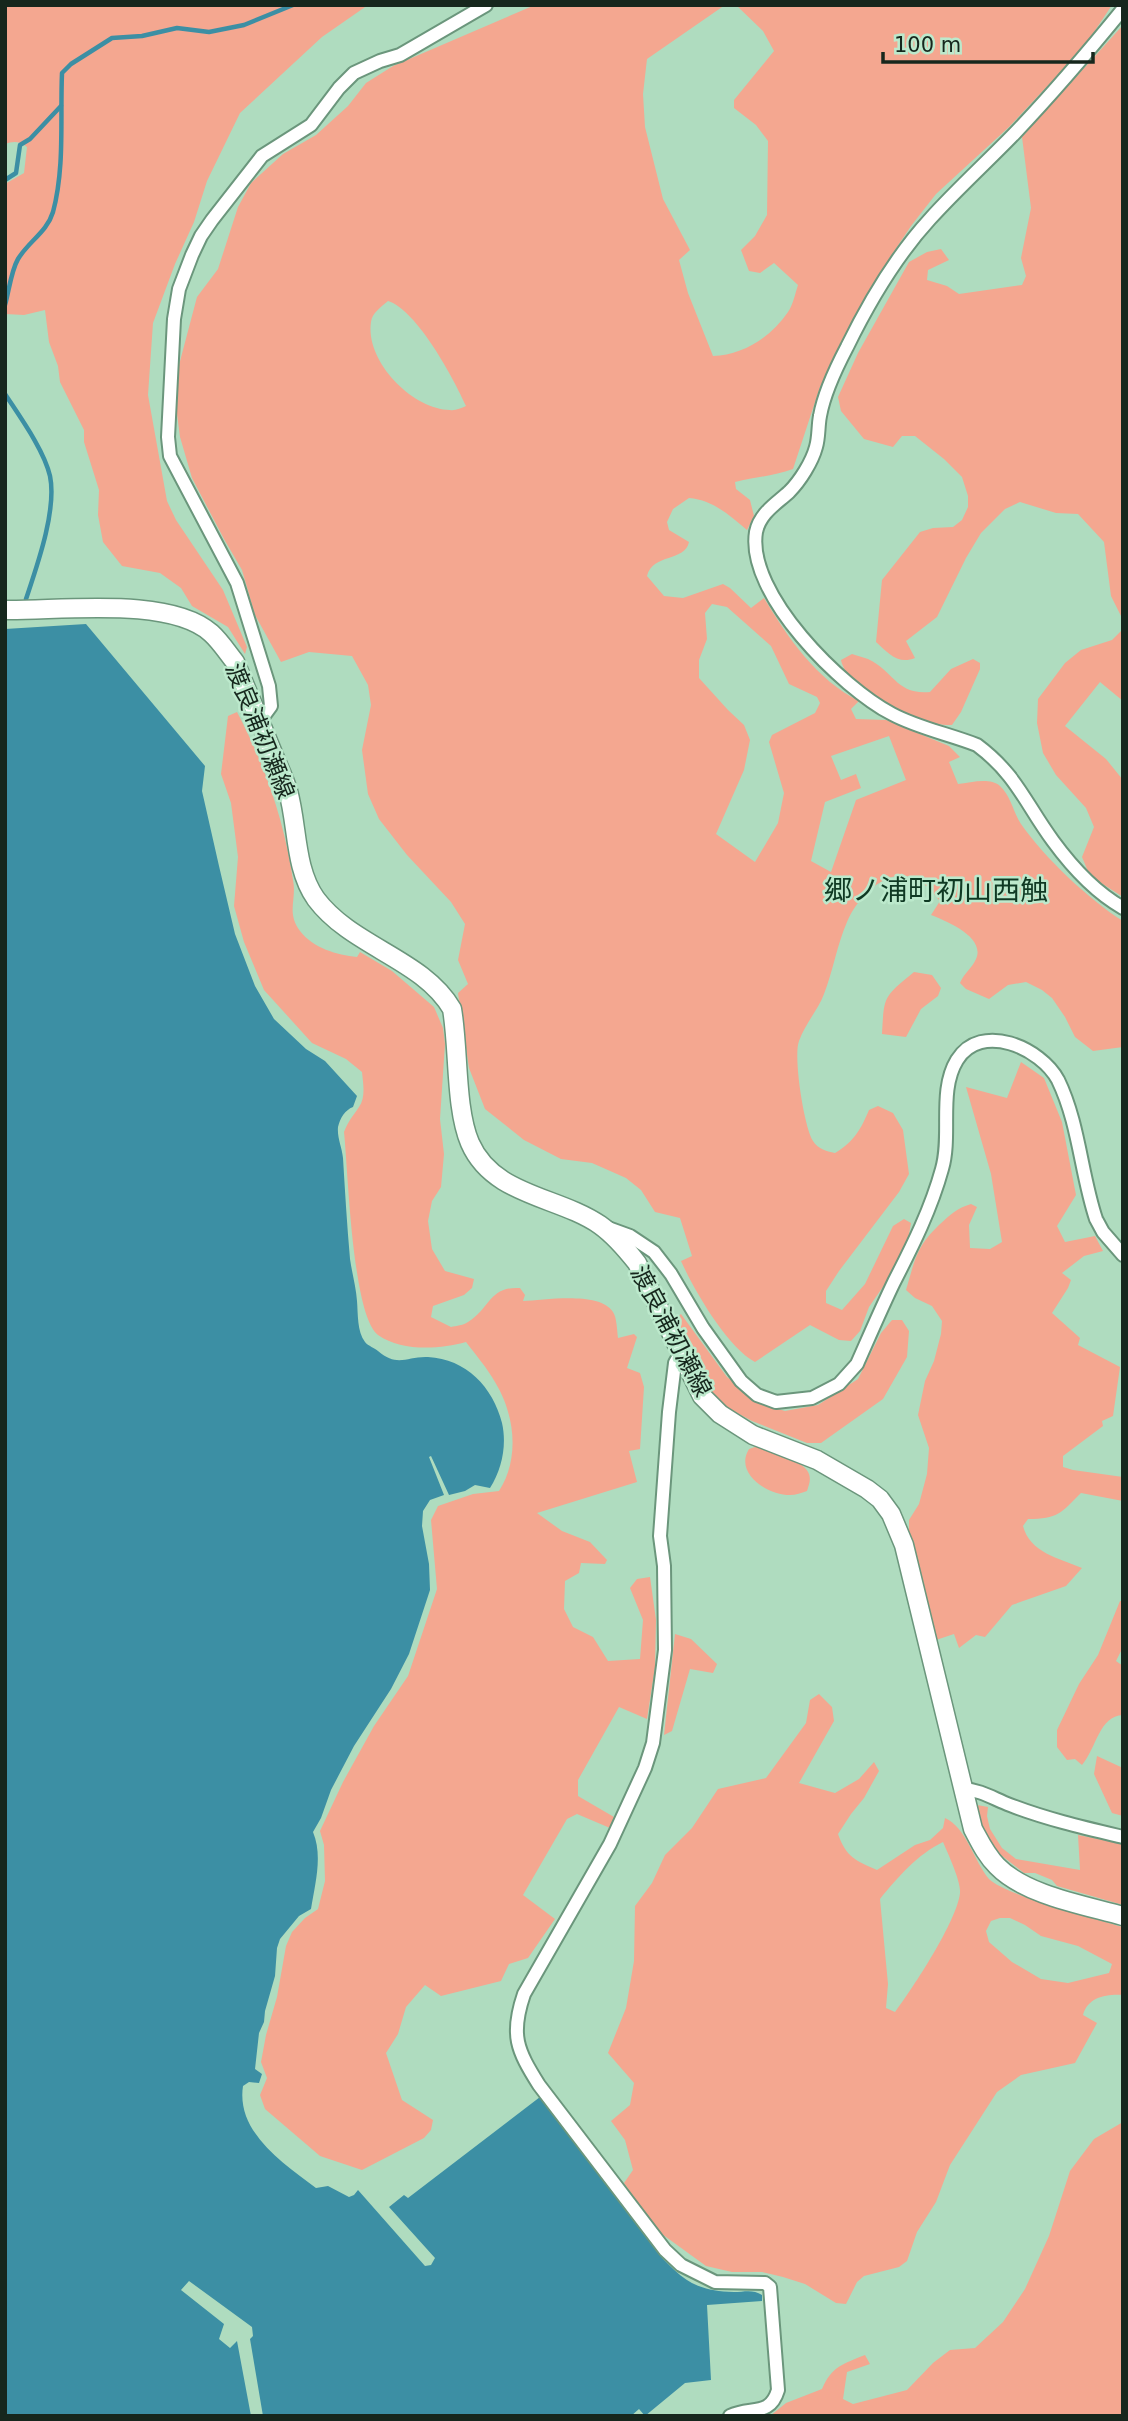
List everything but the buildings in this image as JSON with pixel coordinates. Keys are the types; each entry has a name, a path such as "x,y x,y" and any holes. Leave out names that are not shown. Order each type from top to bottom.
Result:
{"main road":[{"name":"渡良浦初瀬線","path":"5,610 101,608 154,611 176,615 210,631 235,662 288,789 303,871 316,898 332,917 351,933 430,983 444,996 452,1009 467,1133 478,1156 486,1167 508,1184 599,1224 615,1238 637,1264 702,1396 720,1414 753,1434 841,1472 867,1489 891,1514 904,1545 973,1829 989,1857 999,1868 1026,1885 1057,1898 1123,1916"}],"street":[{"path":"260,721 271,706 269,685 237,583 170,456 170,360 180,289 201,236 262,156 311,125 354,73 400,55 486,5"},
{"path":"1123,9 1056,88 929,220 886,276 846,348 820,413 816,448 791,490 767,511 759,522 756,554 774,599 803,639 834,671 894,715 977,745 988,753 1016,782 1053,841 1081,875 1109,900 1123,908"},
{"path":"599,1224 630,1236 654,1252 671,1274 703,1328 749,1390 776,1402 812,1398 831,1390 847,1377 857,1364 928,1214 945,1155 951,1072 967,1048 975,1043 1000,1041 1019,1046 1038,1057 1057,1079 1072,1120 1096,1219 1103,1232 1123,1255"},
{"path":"680,1354 676,1363 669,1412 660,1536 664,1566 665,1650 653,1743 645,1768 610,1844 524,1994 515,2031 522,2059 539,2085 664,2250 681,2265 715,2282 765,2283 770,2287 778,2390 775,2400 764,2408 739,2411 730,2416"},
{"path":"963,1789 977,1790 1034,1813 1123,1837"}],"shaded area":[{"path":"5,5 368,5 322,37 240,113 207,181 194,222 153,323 148,395 167,501 176,520 223,590 247,647 245,654 228,627 192,606 181,588 160,573 122,566 103,542 98,515 99,490 84,442 84,430 60,382 58,366 49,342 45,310 24,315 5,314 5,184 24,173 27,147 16,142 5,144"},
{"path":"535,5 725,5 647,59 643,94 645,127 663,199 690,250 679,260 688,293 713,356 735,352 765,337 788,312 798,285 774,263 760,273 749,271 741,250 755,236 767,215 768,141 756,125 734,108 734,100 774,51 763,31 736,5 1112,5 1084,47 1009,127 936,194 911,226 889,259 820,387 793,469 735,482 736,489 750,500 754,516 747,530 713,505 689,498 673,509 667,522 669,530 689,542 686,548 682,553 656,564 647,576 664,596 683,598 723,584 751,608 764,598 805,657 830,682 859,701 851,709 856,719 886,720 949,746 960,757 949,762 958,784 985,781 1000,786 1007,794 1021,824 1042,850 1082,890 1123,921 1123,1047 1093,1051 1075,1037 1052,998 1026,982 1008,985 989,999 966,989 960,983 976,959 978,951 975,944 963,931 931,915 940,901 927,887 913,878 901,876 879,883 853,911 824,994 799,1041 797,1061 803,1107 813,1141 820,1148 835,1153 856,1134 869,1110 878,1106 893,1113 903,1130 909,1174 899,1192 826,1291 826,1303 842,1310 865,1284 893,1226 904,1219 911,1223 908,1240 887,1281 869,1307 860,1331 851,1341 839,1340 810,1325 755,1362 744,1355 723,1331 687,1273 681,1261 692,1256 680,1218 655,1212 641,1190 626,1178 592,1163 561,1159 524,1140 485,1109 469,1068 458,993 468,984 458,960 465,924 451,902 407,855 379,819 368,794 362,750 371,705 368,685 352,656 309,652 281,662 255,615 242,570 192,478 180,437 176,406 179,365 197,297 218,269 238,207 251,183 283,154 316,135 348,106 366,83 393,66","holes":["388,301 411,317 422,331 444,363 466,406 456,410 435,408 407,392 383,367 375,352 371,322 375,313","712,604 727,607 771,646 789,684 817,697 820,703 815,713 772,735 769,742 784,793 778,823 755,862 716,834 744,770 750,740 744,725 699,678 699,660 707,639 705,613","889,736 906,780 856,800 831,872 811,861 825,802 861,788 856,774 841,780 831,756"]},
{"path":"1123,25 1123,701 1100,682 1065,726 1106,759 1123,780 1123,897 1090,876 1082,857 1094,827 1086,808 1056,775 1043,753 1037,723 1038,699 1065,663 1081,650 1112,640 1122,630 1121,616 1111,596 1104,542 1078,514 1056,513 1020,502 1005,509 981,533 937,617 906,641 915,658 903,660 894,657 876,642 882,580 920,532 953,527 962,520 968,507 968,496 962,477 915,436 902,436 893,447 864,439 841,411 838,397 858,353 909,262 927,252 941,249 949,260 928,270 927,280 947,286 959,294 1022,285 1026,276 1021,258 1031,208 1022,137"},
{"path":"852,654 877,664 902,686 919,692 930,692 951,669 973,659 980,663 980,669 961,712 952,725 939,724 906,714 857,684 846,672 841,660"},
{"path":"237,712 265,773 279,814 293,880 294,918 300,931 326,950 357,957 360,952 392,971 434,1007 443,1028 445,1044 440,1119 444,1154 441,1187 432,1201 428,1221 432,1249 445,1271 474,1279 472,1288 464,1295 433,1306 431,1317 451,1327 464,1324 475,1317 496,1294 510,1288 520,1288 525,1295 523,1301 571,1298 597,1301 613,1312 618,1338 634,1334 637,1337 627,1368 640,1373 644,1387 640,1449 629,1451 637,1482 537,1513 562,1531 590,1542 607,1560 605,1564 581,1563 579,1573 565,1581 564,1609 573,1627 593,1637 608,1661 640,1659 643,1620 630,1588 637,1579 650,1577 656,1620 655,1667 647,1719 619,1707 578,1780 578,1796 614,1817 610,1828 577,1814 567,1819 523,1895 555,1919 528,1958 509,1964 501,1981 441,1996 425,1985 406,2007 398,2034 386,2053 402,2100 433,2120 431,2130 424,2138 362,2170 320,2156 265,2109 260,2095 267,2078 261,2062 266,2035 277,1997 286,1946 292,1932 318,1909 325,1881 324,1845 320,1831 374,1726 408,1676 437,1589 431,1520 438,1506 473,1494 499,1491 510,1465 511,1422 502,1395 466,1342 445,1346 410,1347 378,1335 369,1322 357,1272 344,1132 363,1099 362,1072 346,1059 312,1043 264,990 244,942 234,906 238,857 231,803 221,774 228,716"},
{"path":"914,972 932,975 941,988 938,996 921,1009 906,1037 882,1034 885,1004 891,992"},
{"path":"1021,1062 1044,1078 1062,1122 1076,1195 1057,1226 1065,1242 1095,1236 1103,1251 1084,1256 1062,1273 1071,1280 1052,1313 1080,1338 1078,1345 1120,1367 1113,1416 1102,1421 1103,1426 1063,1456 1063,1467 1123,1477 1123,1501 1081,1493 1058,1514 1028,1519 1023,1526 1032,1543 1046,1553 1082,1568 1066,1586 1012,1605 985,1637 976,1635 959,1648 954,1634 936,1640 909,1533 909,1520 919,1504 927,1474 929,1448 918,1415 925,1381 941,1334 942,1321 932,1306 906,1290 917,1254 925,1240 943,1221 962,1208 971,1204 977,1207 969,1225 970,1248 990,1249 1002,1242 991,1174 966,1087 1007,1098"},
{"path":"681,1314 727,1377 764,1405 785,1411 818,1405 858,1379 881,1333 892,1320 902,1320 909,1331 907,1357 883,1399 821,1443 807,1443 752,1421 728,1408 713,1394 679,1338 674,1320"},
{"path":"758,1446 786,1457 806,1469 810,1478 807,1491 792,1495 781,1494 755,1481 749,1474 746,1458 749,1449"},
{"path":"1120,1601 1123,1601 1123,1647 1116,1661 1123,1666 1123,1715 1115,1717 1103,1727 1082,1765 1075,1759 1067,1760 1057,1747 1057,1730 1079,1684 1098,1655"},
{"path":"675,1634 691,1639 717,1664 713,1673 690,1669 672,1731 664,1735"},
{"path":"819,1694 832,1707 834,1721 799,1783 835,1793 859,1779 874,1762 879,1771 864,1798 838,1834 853,1857 877,1870 915,1845 930,1840 943,1828 945,1818 959,1829 984,1872 998,1885 1052,1906 1123,1927 1123,1995 1098,1998 1085,2009 1083,2015 1097,2023 1075,2063 1021,2075 997,2092 950,2165 936,2202 917,2232 907,2261 899,2267 864,2276 857,2282 846,2304 836,2303 805,2284 783,2277 762,2272 732,2272 706,2266 655,2229 624,2183 633,2170 625,2140 611,2121 630,2105 634,2083 608,2053 626,2008 634,1961 635,1906 652,1883 665,1855 692,1828 718,1789 766,1778 806,1723 810,1700","holes":["943,1842 958,1882 960,1893 957,1905 933,1954 895,2012 886,2008 888,1984 880,1899 901,1874","1010,1918 1041,1936 1078,1946 1112,1964 1109,1973 1068,1983 1041,1979 1012,1962 989,1942 986,1931 991,1921"]},
{"path":"1097,1756 1123,1768 1123,1816 1112,1813 1094,1774"},
{"path":"977,1805 988,1807 990,1829 1002,1848 1016,1859 1080,1870 1078,1835 1123,1844 1123,1905 1057,1886 1052,1880 1035,1873 1024,1873 993,1849 976,1820"},
{"path":"1123,2122 1123,2416 770,2416 786,2403 822,2389 834,2371 865,2355 870,2364 847,2372 843,2399 853,2404 907,2390 950,2350 975,2348 1003,2322 1025,2289 1049,2236 1070,2171 1094,2139"}],"water":[{"path":"86,624 205,766 202,791 219,866 235,934 255,986 274,1019 306,1049 325,1061 357,1096 353,1107 342,1118 338,1131 343,1158 350,1259 362,1338 368,1345 391,1359 428,1357 442,1359 466,1369 485,1387 492,1398 502,1423 504,1440 498,1473 490,1488 475,1485 449,1495 431,1456 429,1457 444,1495 430,1500 423,1511 422,1526 429,1564 430,1590 409,1654 391,1689 354,1746 313,1832 318,1860 311,1909 299,1916 280,1939 277,1948 275,1976 259,2033 255,2069 262,2074 259,2083 249,2082 243,2086 243,2103 247,2118 265,2145 316,2188 328,2186 349,2197 358,2190 425,2266 431,2265 435,2258 389,2207 404,2195 408,2198 540,2097 658,2253 675,2270 691,2282 709,2289 752,2291 762,2295 762,2301 707,2305 711,2380 685,2383 645,2416 639,2409 631,2416 263,2416 250,2339 253,2336 252,2327 189,2281 181,2290 224,2324 219,2339 230,2348 237,2341 251,2416 5,2416 5,629"}],"waterway":[{"path":"5,305 18,259 47,225 53,212 61,160 62,73 71,64 112,38 142,36 177,28 209,32 244,25 293,5"},
{"path":"5,180 16,173 20,145 30,139 61,106"},
{"path":"5,394 43,455 50,476 51,505 45,538 26,599"}],"district":[{"name":"郷ノ浦町初山西触","path":"936,890"}]}
